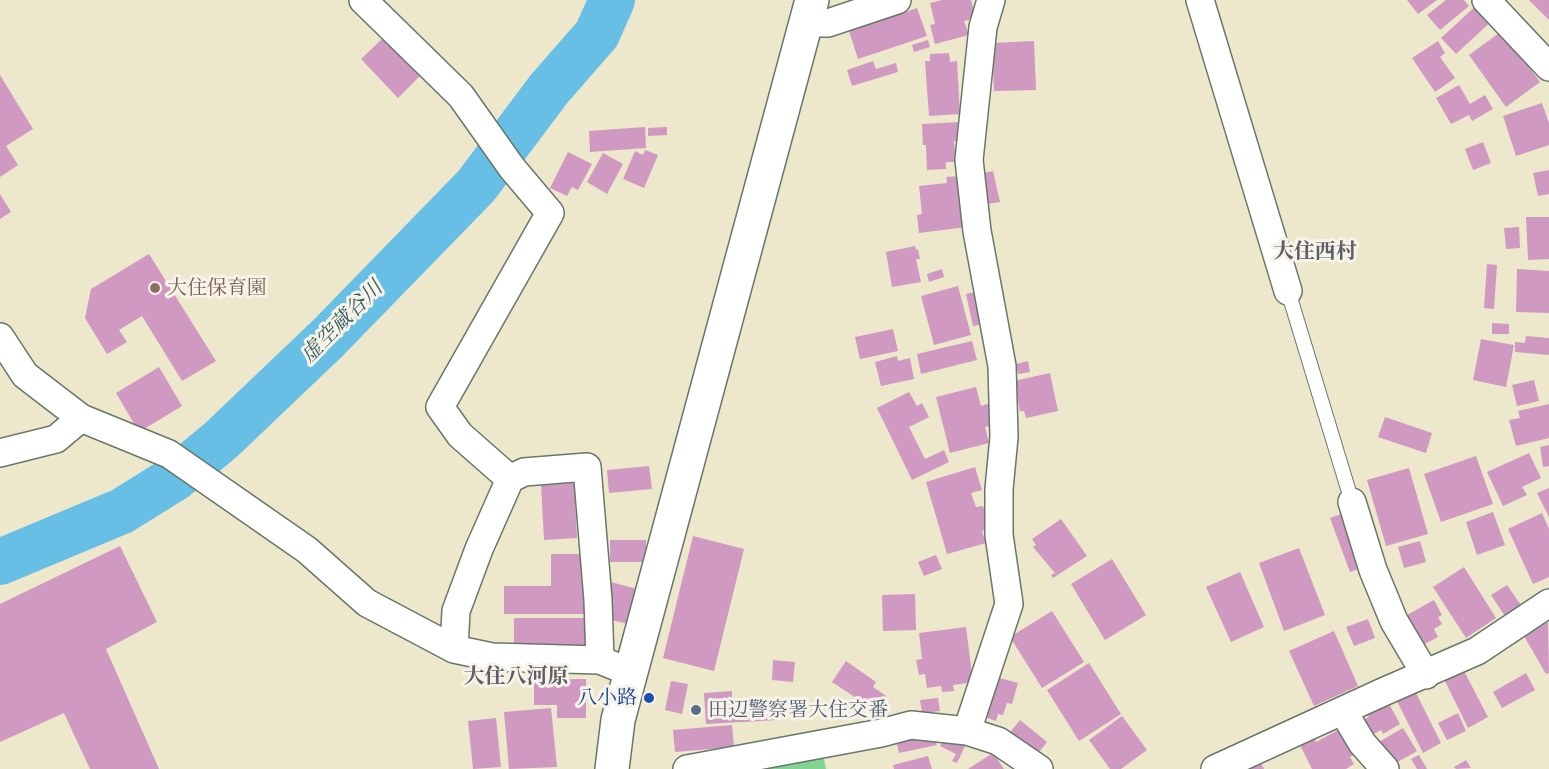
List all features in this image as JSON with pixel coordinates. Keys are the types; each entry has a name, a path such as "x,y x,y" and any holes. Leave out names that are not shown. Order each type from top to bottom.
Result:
{"street":[{"path":"363,0 461,96 512,168 550,213 440,407 460,435 510,478"},
{"path":"612,769 618,720 809,12 828,24 897,0"},
{"path":"967,731 1009,604 999,535 999,489 1004,437 1002,366 977,231 969,160 983,27 991,0"},
{"path":"1200,0 1288,291"},
{"path":"1486,0 1549,67"},
{"path":"0,337 25,375 81,418 169,454 210,480 307,550 367,603 454,649 492,657 600,660 632,673"},
{"path":"0,453 56,439 81,418"},
{"path":"454,649 456,611 479,549 510,478 524,472 587,467 598,600 600,660"},
{"path":"1352,502 1373,570 1394,621 1426,675"},
{"path":"1215,769 1477,651 1549,603"},
{"path":"1343,711 1362,742 1385,769"},
{"path":"687,769 881,733 910,725 967,731 998,741 1039,769"}],"lane":[{"path":"1288,291 1352,502"}],"green space":[{"path":"821,744 826,769 687,769"}],"building":[{"path":"942,0 971,0 976,18 964,21 969,35 935,44 930,25 935,24 930,3"},
{"path":"1407,0 1437,0 1418,14"},
{"path":"1446,0 1464,0 1469,6 1440,30 1427,15"},
{"path":"1529,0 1549,0 1549,20"},
{"path":"1480,2 1495,18 1456,54 1441,38"},
{"path":"917,8 927,36 858,59 849,31"},
{"path":"1502,31 1540,82 1506,107 1469,55"},
{"path":"384,37 421,75 398,98 361,59"},
{"path":"928,40 930,47 914,52 912,45"},
{"path":"1034,41 1036,90 994,91 992,43"},
{"path":"1438,41 1445,53 1440,57 1455,78 1435,92 1412,58"},
{"path":"949,53 950,62 957,61 960,114 929,116 925,61 930,61 930,54"},
{"path":"873,61 876,69 896,63 898,72 852,86 847,70"},
{"path":"0,75 33,129 6,146 18,165 0,177"},
{"path":"1459,85 1470,104 1485,95 1493,109 1472,121 1469,115 1451,124 1436,98"},
{"path":"1542,103 1549,123 1549,145 1516,156 1503,116"},
{"path":"959,122 960,141 954,141 956,162 946,162 946,169 927,170 922,124"},
{"path":"645,127 646,148 590,152 589,131"},
{"path":"667,127 667,135 648,136 648,128"},
{"path":"1483,142 1491,163 1473,170 1465,149"},
{"path":"645,150 658,155 644,188 623,179 635,151 643,155"},
{"path":"568,152 592,164 578,190 572,187 567,196 550,188"},
{"path":"603,153 623,164 607,194 587,182"},
{"path":"1549,170 1549,194 1538,196 1533,173"},
{"path":"993,171 1000,202 987,204 981,174"},
{"path":"959,176 966,227 919,233 917,215 922,214 919,186 947,183 946,177"},
{"path":"0,194 11,212 0,219"},
{"path":"1526,217 1549,217 1549,259 1528,260"},
{"path":"1519,227 1520,248 1506,249 1504,228"},
{"path":"915,246 920,259 916,259 921,282 892,287 886,252"},
{"path":"149,254 216,361 182,381 142,316 119,330 127,342 107,354 85,318 91,289"},
{"path":"1487,264 1497,265 1494,309 1484,308"},
{"path":"942,269 944,277 929,282 927,274"},
{"path":"1517,269 1549,271 1549,313 1516,312"},
{"path":"958,286 971,335 934,345 921,296"},
{"path":"976,292 984,324 973,326 966,294"},
{"path":"1492,323 1509,324 1509,334 1492,334"},
{"path":"893,329 898,351 860,359 855,337"},
{"path":"1526,336 1549,338 1549,355 1515,352 1515,342 1525,343"},
{"path":"1481,339 1514,345 1506,387 1473,380"},
{"path":"972,341 977,360 921,374 917,354"},
{"path":"897,356 898,361 910,358 914,379 881,386 875,362"},
{"path":"1028,361 1030,372 1018,374 1016,364"},
{"path":"159,367 182,406 139,432 116,393"},
{"path":"1050,373 1058,411 1026,418 1024,411 1020,411 1014,381"},
{"path":"1534,380 1539,401 1517,406 1512,385"},
{"path":"976,387 981,406 990,403 996,424 985,427 989,443 950,453 936,397"},
{"path":"909,392 917,406 922,403 929,417 909,427 925,459 944,450 949,462 912,480 877,408"},
{"path":"1549,404 1549,438 1516,446 1509,420 1520,418 1518,411"},
{"path":"1385,417 1432,433 1426,453 1378,437"},
{"path":"1549,445 1549,466 1543,467 1540,447"},
{"path":"1529,453 1541,478 1522,487 1527,495 1503,506 1487,472"},
{"path":"1476,456 1493,504 1441,522 1424,474"},
{"path":"649,466 652,489 609,493 607,470"},
{"path":"975,467 982,490 971,493 976,507 983,506 990,529 982,531 986,543 947,554 926,482"},
{"path":"1409,468 1428,534 1386,546 1367,480"},
{"path":"574,483 577,538 544,540 541,485"},
{"path":"1549,488 1549,517 1537,493"},
{"path":"1493,512 1505,545 1477,555 1466,522"},
{"path":"1344,513 1364,567 1350,572 1330,518"},
{"path":"1542,513 1549,529 1549,577 1533,584 1508,529"},
{"path":"1061,519 1087,556 1053,578 1051,575 1055,573 1033,547 1036,545 1032,539"},
{"path":"693,536 744,549 714,671 663,658"},
{"path":"610,540 646,540 646,562 610,562"},
{"path":"1420,541 1426,562 1404,568 1398,547"},
{"path":"120,546 157,622 106,649 159,769 90,769 64,713 0,742 0,604"},
{"path":"1299,548 1325,615 1284,631 1259,563"},
{"path":"551,554 590,554 590,614 504,614 504,586 551,586"},
{"path":"936,555 942,569 924,576 918,562"},
{"path":"1112,559 1146,615 1105,640 1071,584"},
{"path":"1464,567 1496,618 1466,638 1433,587"},
{"path":"1240,572 1264,627 1231,642 1206,587"},
{"path":"611,582 637,589 629,624 611,620"},
{"path":"1507,585 1523,608 1507,619 1491,595"},
{"path":"915,594 916,630 883,631 882,595"},
{"path":"1434,600 1442,615 1438,617 1442,624 1434,629 1438,637 1423,645 1407,615"},
{"path":"1052,611 1084,662 1042,688 1010,637"},
{"path":"514,618 590,618 590,649 514,649"},
{"path":"1368,619 1375,638 1354,646 1346,627"},
{"path":"1548,622 1549,673 1546,674 1524,636"},
{"path":"966,627 973,682 953,685 954,691 942,692 941,686 927,688 925,674 919,675 916,660 922,659 919,633"},
{"path":"1334,631 1358,686 1314,706 1289,651"},
{"path":"773,660 795,662 793,682 772,680"},
{"path":"846,661 876,682 873,687 886,696 876,711 832,682"},
{"path":"1089,663 1121,714 1079,741 1047,690"},
{"path":"1463,669 1488,717 1468,728 1444,679"},
{"path":"1526,673 1535,690 1502,708 1493,692"},
{"path":"996,677 1018,683 1012,704 1007,703 1003,715 998,714 996,721 985,717"},
{"path":"586,679 586,718 557,718 557,705 534,705 534,680"},
{"path":"671,681 688,684 682,714 665,710"},
{"path":"1414,689 1441,743 1423,753 1396,699"},
{"path":"732,691 732,700 777,698 778,720 706,724 704,693"},
{"path":"938,698 940,711 922,713 920,700"},
{"path":"1388,702 1400,724 1383,734 1381,730 1372,735 1363,720 1369,717 1367,713"},
{"path":"551,708 557,767 509,769 504,712"},
{"path":"1458,713 1466,731 1447,740 1438,723"},
{"path":"1122,716 1147,750 1121,769 1110,769 1089,740"},
{"path":"496,718 501,767 473,769 468,721"},
{"path":"1020,720 1047,742 1035,757 1008,735"},
{"path":"732,725 734,747 675,752 673,730"},
{"path":"1403,728 1417,751 1396,763 1391,754 1385,757 1377,743"},
{"path":"1340,729 1353,755 1350,757 1354,764 1346,769 1312,769 1300,745 1314,738 1316,742"},
{"path":"933,731 937,745 899,753 896,740"},
{"path":"946,735 965,746 957,763 952,761 956,754 940,746"},
{"path":"993,753 1004,769 968,769"},
{"path":"1419,755 1427,769 1417,769 1411,759"},
{"path":"928,756 932,769 894,769 893,765"},
{"path":"1466,760 1471,768 1456,769 1454,767"},
{"path":"1260,761 1264,769 1243,769"}],"waterway":[{"name":"虚空蔵谷川","path":"0,562 122,511 175,478 221,440 328,338 476,186 549,89 597,34 612,0"}],"place":[{"name":"大住保育園","path":"155,288"},
{"name":"八小路","path":"649,698"},
{"name":"田辺警察署大住交番","path":"696,710"}],"district":[{"name":"大住西村","path":"1315,252"},
{"name":"大住八河原","path":"516,677"}]}
